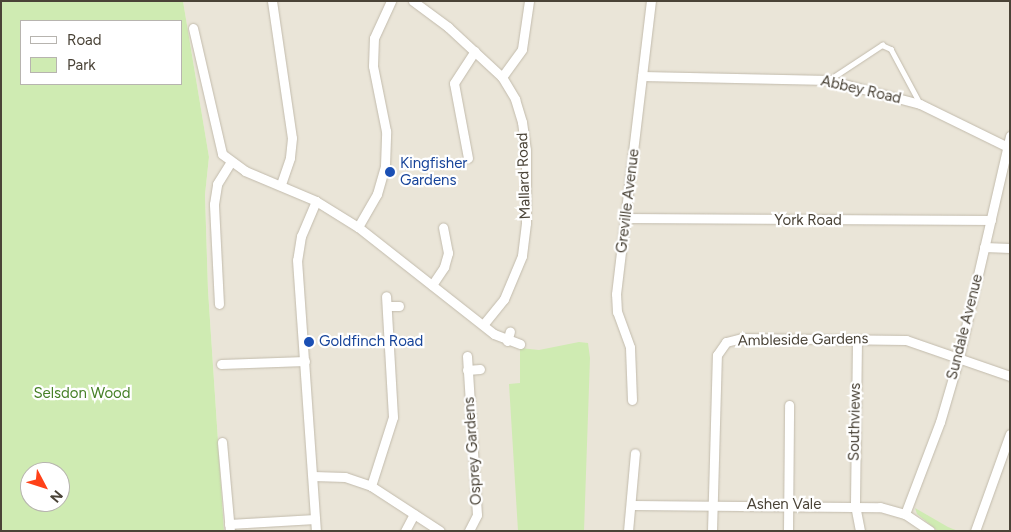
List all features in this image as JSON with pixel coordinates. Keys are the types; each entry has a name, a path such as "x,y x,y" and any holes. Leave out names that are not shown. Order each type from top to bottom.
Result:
{"street":[{"path":"272,1 292,138 290,158 281,184"},
{"path":"358,227 377,194 385,166 386,131 373,66 374,38 391,1"},
{"name":"Mallard Road","path":"413,1 475,51 502,77 516,100 522,122 526,150 526,223 522,256 504,299 483,325"},
{"path":"502,77 522,49 529,1"},
{"name":"Greville Avenue","path":"632,400 630,347 617,312 616,294 651,1"},
{"path":"193,28 216,142 222,154 231,162 316,201 358,227 483,325 507,340 520,344"},
{"path":"468,158 454,83 475,51"},
{"name":"Abbey Road","path":"642,76 829,80 920,104 1009,148"},
{"name":"Sundale Avenue","path":"905,514 940,422 959,357 990,220 1009,148 1010,136"},
{"path":"219,304 214,204 218,184 231,162"},
{"path":"316,201 301,236 297,260 316,531"},
{"name":"York Road","path":"626,218 990,220"},
{"path":"432,285 444,267 448,253 447,232"},
{"path":"984,247 1010,248"},
{"path":"371,486 394,417 386,296"},
{"path":"387,306 399,306"},
{"path":"507,340 510,331"},
{"name":"Ambleside Gardens","path":"715,505 717,355 726,342 742,338 906,340 1010,376"},
{"name":"Southviews","path":"857,339 855,505 860,531"},
{"name":"Osprey Gardens","path":"467,356 477,515 469,531"},
{"path":"221,364 305,360"},
{"path":"468,370 480,369"},
{"path":"788,531 789,405"},
{"path":"975,531 1010,434"},
{"path":"222,442 229,527 315,519"},
{"path":"628,531 632,505 635,453"},
{"path":"313,476 345,477 371,486 440,531"},
{"name":"Ashen Vale","path":"632,505 855,505 905,514 930,531"},
{"path":"712,531 715,505"},
{"path":"405,531 414,514"}],"lane":[{"path":"829,80 882,45 891,49 920,104"}],"shaded area":[{"path":"183,1 1010,1 1010,531 224,531 208,290 205,195 209,157"}],"green space":[{"name":"Selsdon Wood","path":"1,1 183,1 209,157 205,195 208,290 224,531 1,531"},
{"path":"579,342 588,343 590,358 584,531 518,531 509,384 520,383 520,348 539,350"},
{"path":"915,508 958,531 938,531 917,514"}],"place":[{"name":"Kingfisher Gardens","path":"390,172"},
{"name":"Goldfinch Road","path":"309,342"}]}
